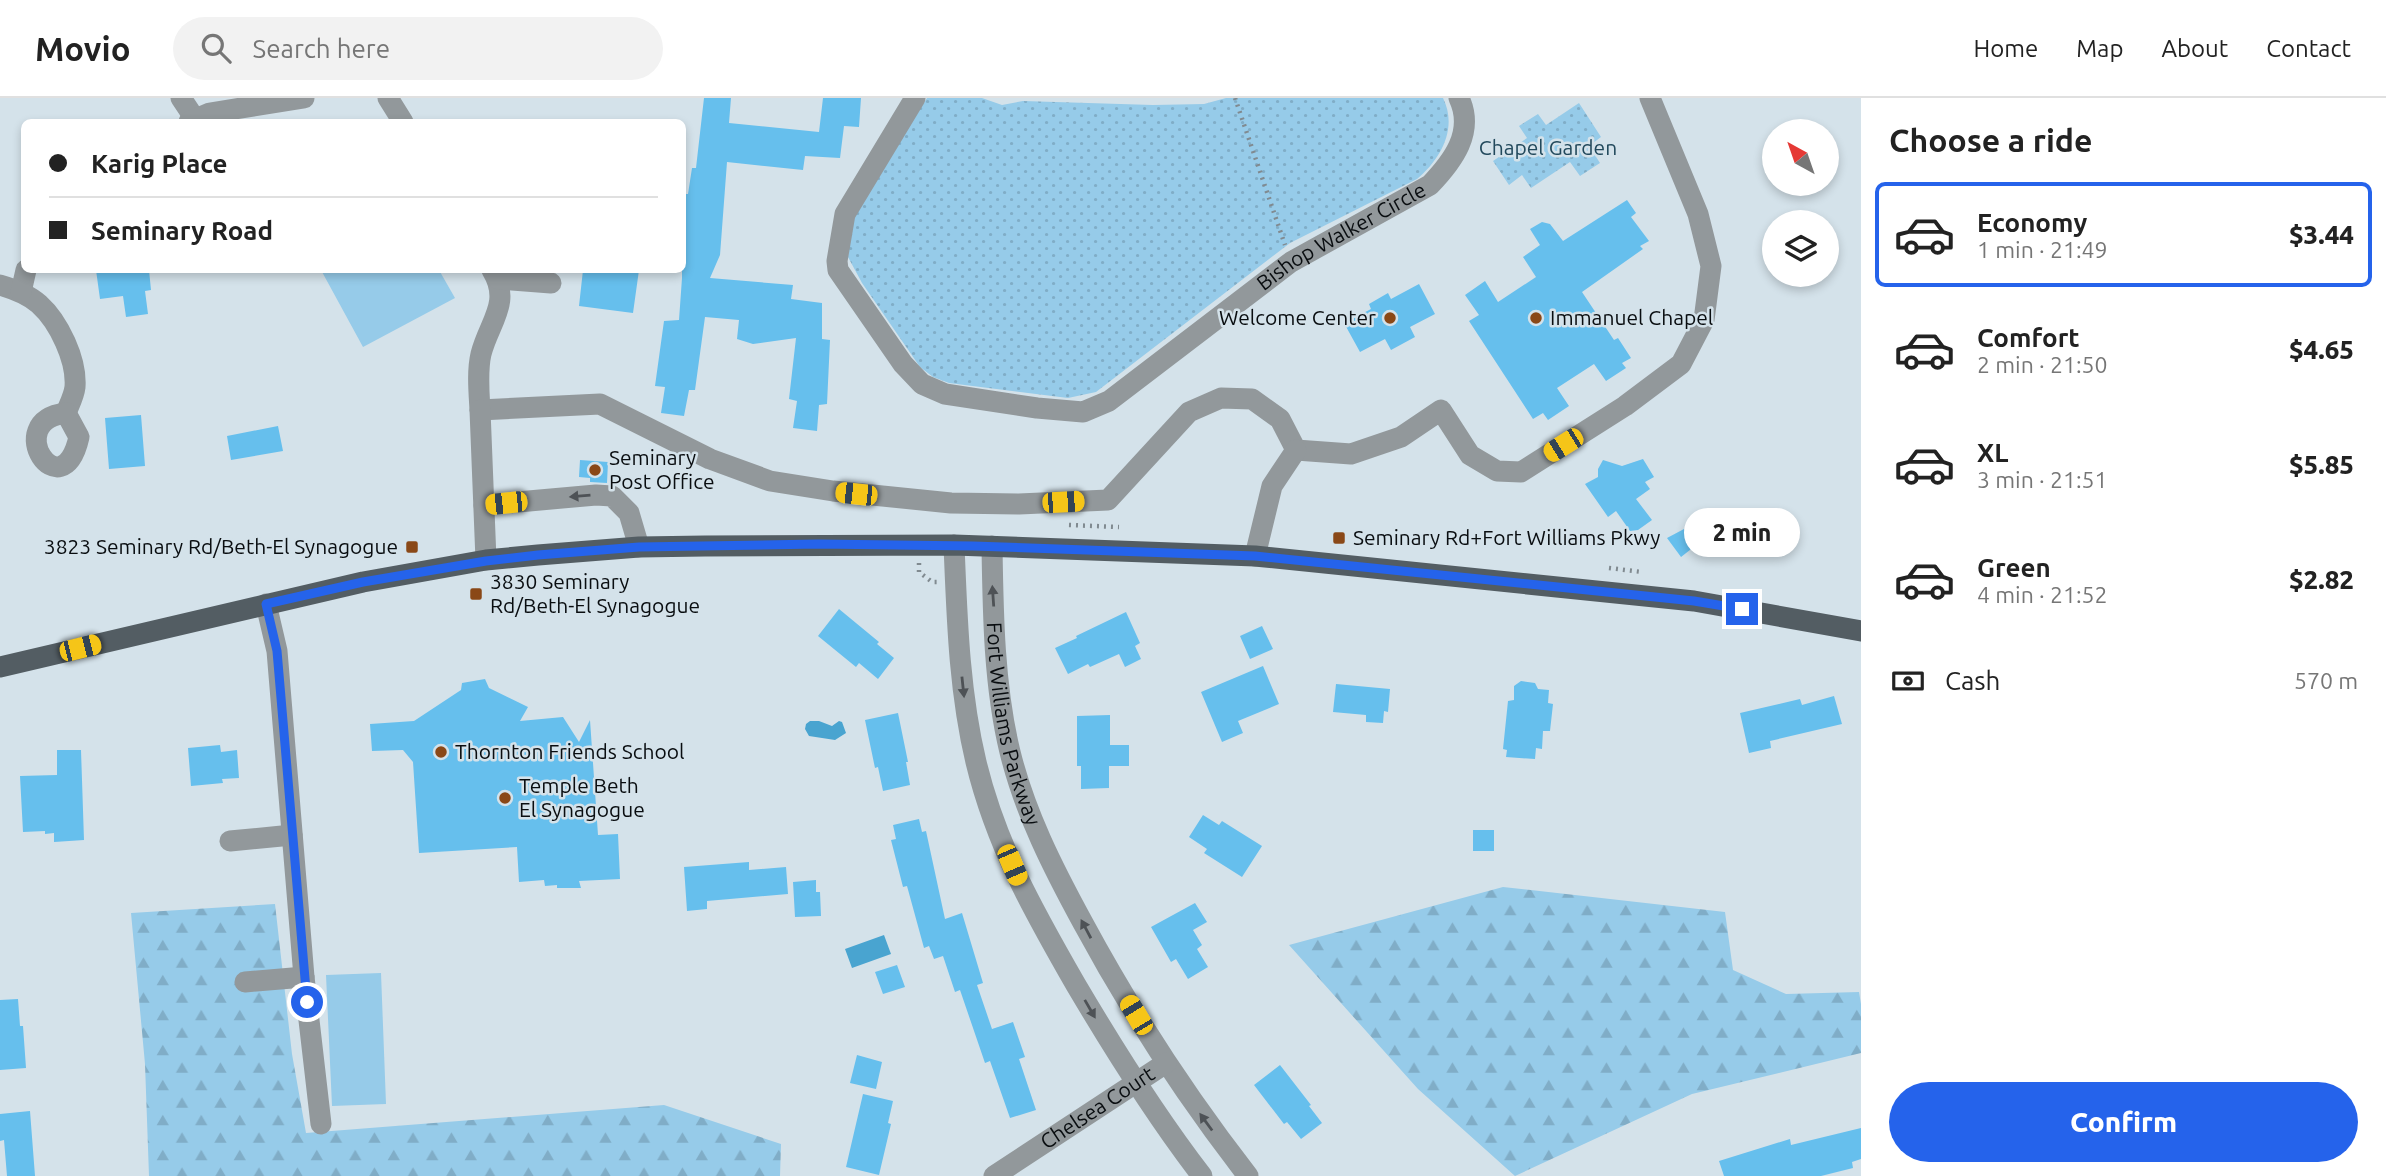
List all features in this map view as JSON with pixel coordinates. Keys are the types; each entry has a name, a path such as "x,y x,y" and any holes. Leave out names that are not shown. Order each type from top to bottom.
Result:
{"main road":[{"path":"0,667 335,587 486,561 639,547 954,545 1255,556 1694,601 1861,631"}],"street":[{"path":"181,98 191,119"},
{"path":"197,119 211,114 304,98"},
{"path":"388,98 401,119"},
{"name":"Bishop Walker Circle","path":"915,98 845,214 837,261 838,270 903,364 922,384 945,394 1083,412 1109,401 1291,262 1430,185 1455,155 1463,138 1465,119 1459,98"},
{"path":"1296,450 1351,454 1401,437 1441,410 1470,455 1497,471 1521,472 1625,406 1681,363 1704,320 1711,266 1699,214 1650,98"},
{"path":"21,292 25,273"},
{"path":"486,561 480,410 481,355 501,303 495,274 551,283"},
{"path":"0,285 21,292 40,304 69,350 74,365 75,389 66,413"},
{"path":"480,410 600,404 710,459 770,481 833,491 951,503 1019,504 1108,500 1189,412 1221,398 1252,399 1280,419 1296,450"},
{"path":"1255,556 1272,486 1296,450"},
{"path":"484,505 596,495 612,496 629,513 639,547"},
{"name":"Fort Williams Parkway","path":"954,545 958,644 965,709 976,763 993,820 1021,888 1135,1084 1202,1176"},
{"name":"Fort Williams Parkway","path":"992,546 992,581 1002,710 1022,792 1050,862 1098,951 1166,1063 1248,1176"},
{"path":"266,604 277,651 304,977 321,1124"},
{"path":"230,841 292,835"},
{"path":"245,982 304,977"},
{"name":"Chelsea Court","path":"994,1176 1166,1063"}],"path":[{"path":"1235,98 1291,262"}],"green space":[{"path":"927,98 982,98 1002,105 1023,101 1153,105 1204,104 1226,98 1443,98 1449,120 1448,132 1440,152 1417,179 1290,243 1096,392 1068,398 949,383 933,377 920,367 862,283 848,257 852,214"},
{"name":"Chapel Garden","path":"1579,103 1601,137 1589,146 1600,163 1580,176 1570,162 1531,188 1522,175 1509,185 1493,161 1527,138 1519,126 1538,114 1546,125"},
{"path":"323,273 441,273 455,298 363,347"},
{"path":"1503,887 1725,912 1733,970 1786,994 1859,992 1861,1053 1692,1094 1515,1176 1418,1089 1289,945"},
{"path":"275,904 292,1054 306,1133 664,1105 781,1144 780,1176 149,1176 145,1064 131,913"},
{"path":"381,973 386,1104 332,1106 326,975"}],"shaded area":[{"path":"810,721 832,726 842,722 846,733 835,740 809,736 805,729"},
{"path":"884,935 891,954 852,968 845,949"}],"building":[{"path":"704,98 731,98 729,123 819,132 823,98 861,98 859,127 844,126 840,158 805,156 803,170 727,162 720,255 710,278 793,285 791,299 822,303 822,339 830,340 827,404 819,405 817,431 793,428 797,401 789,399 796,338 753,344 737,339 739,320 705,317 695,390 689,390 684,416 661,413 665,387 655,386 664,321 679,320 682,273 686,273 686,194 692,168 696,168"},
{"name":"Immanuel Chapel","path":"1627,200 1636,213 1631,217 1649,241 1640,246 1643,249 1582,292 1614,340 1618,338 1631,358 1622,363 1626,368 1606,381 1594,364 1557,388 1569,406 1548,420 1543,413 1533,419 1469,321 1479,315 1465,295 1485,281 1498,302 1536,277 1523,257 1540,245 1530,229 1542,222 1550,224 1563,241"},
{"path":"96,273 149,273 151,290 145,291 148,314 126,317 123,296 100,299"},
{"path":"583,273 639,273 633,313 579,306"},
{"name":"Welcome Center","path":"1419,284 1435,314 1410,327 1415,337 1391,350 1385,339 1360,352 1344,323 1371,309 1369,304 1388,293 1391,299"},
{"path":"141,415 145,466 109,469 105,418"},
{"path":"278,426 283,451 231,460 227,436"},
{"path":"1643,459 1654,477 1645,482 1650,489 1636,499 1652,520 1638,530 1630,531 1616,511 1608,517 1585,484 1598,477 1598,469 1603,460 1622,466"},
{"name":"Seminary Post Office","path":"580,460 608,462 607,483 590,482 590,478 579,477"},
{"path":"1684,529 1695,546 1681,557 1667,538"},
{"path":"839,609 894,658 878,679 859,663 856,667 818,636"},
{"path":"1126,612 1140,643 1135,646 1141,659 1125,667 1119,654 1068,674 1055,648"},
{"path":"1262,626 1273,649 1250,659 1240,636"},
{"path":"1263,666 1279,704 1238,721 1243,733 1222,742 1201,692"},
{"name":"Temple Beth El Synagogue","path":"485,679 489,688 528,707 520,721 563,717 579,742 590,720 598,835 618,834 620,879 579,881 581,888 545,886 544,880 519,882 517,847 419,853 413,762 403,750 372,751 370,724 414,721 461,690 462,683"},
{"path":"1521,681 1535,683 1538,689 1549,690 1548,703 1553,704 1550,731 1543,731 1542,749 1536,748 1535,759 1506,757 1507,750 1503,749 1508,701 1514,700 1514,686"},
{"path":"1336,684 1390,689 1388,712 1384,711 1383,723 1366,722 1366,715 1333,712"},
{"path":"1834,696 1842,724 1770,741 1771,748 1749,753 1740,713 1800,699 1802,705"},
{"path":"898,713 910,785 883,791 878,767 875,768 865,720"},
{"path":"1110,715 1110,745 1129,745 1129,766 1109,766 1109,788 1081,789 1081,766 1077,766 1077,716"},
{"path":"220,745 221,752 237,750 239,778 222,779 223,783 191,786 188,748"},
{"path":"57,750 81,750 84,840 54,842 54,833 23,832 20,776 57,775"},
{"path":"1203,815 1219,825 1222,821 1262,846 1242,877 1204,853 1207,849 1189,837"},
{"path":"919,819 922,832 926,831 945,919 962,913 983,983 977,985 992,1029 1013,1022 1025,1057 1019,1059 1036,1110 1010,1118 990,1061 985,1063 960,990 955,992 943,956 934,959 929,946 924,948 907,886 903,887 891,840 896,839 893,825"},
{"path":"1473,830 1494,830 1494,851 1473,851"},
{"path":"749,862 749,870 786,867 788,894 707,901 707,909 687,911 684,867"},
{"path":"816,880 816,892 820,892 821,916 795,917 793,882"},
{"path":"1195,903 1207,922 1193,930 1202,945 1197,949 1208,967 1188,979 1176,959 1171,962 1151,927"},
{"path":"897,965 905,987 883,994 875,972"},
{"path":"18,999 26,1068 0,1070 0,1000"},
{"path":"857,1055 882,1062 876,1089 850,1083"},
{"path":"1280,1065 1322,1123 1301,1139 1287,1122 1284,1124 1254,1085"},
{"path":"863,1094 893,1101 888,1123 891,1124 879,1175 846,1167"},
{"path":"30,1111 35,1176 7,1176 4,1140 0,1141 0,1114"},
{"path":"1861,1128 1861,1159 1852,1162 1853,1168 1821,1176 1724,1176 1719,1161 1790,1139 1791,1145"}],"place":[{"name":"Welcome Center","path":"1390,318"},
{"name":"Immanuel Chapel","path":"1536,318"},
{"name":"Seminary Post Office","path":"595,470"},
{"name":"Seminary Rd+Fort Williams Pkwy","path":"1339,538"},
{"name":"3823 Seminary Rd/Beth-El Synagogue","path":"412,547"},
{"name":"3830 Seminary Rd/Beth-El Synagogue","path":"476,594"},
{"name":"Thornton Friends School","path":"441,752"},
{"name":"Temple Beth El Synagogue","path":"505,798"}],"route":[{"path":"307,1002 277,651 266,604 335,587 486,561 538,555 639,547 843,544 992,546 1255,556 1694,601 1742,609"}]}
